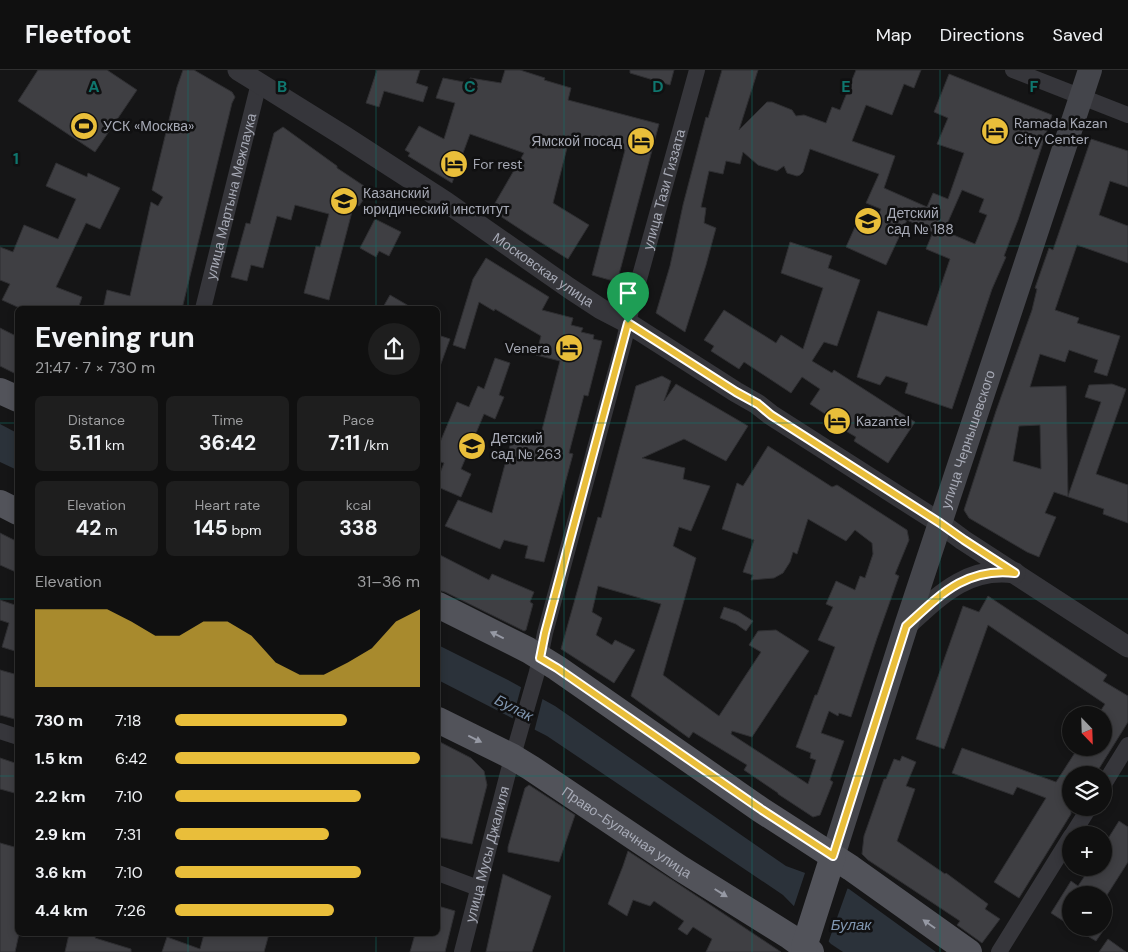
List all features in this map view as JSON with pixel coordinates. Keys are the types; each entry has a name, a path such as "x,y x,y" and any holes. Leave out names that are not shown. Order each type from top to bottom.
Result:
{"main road":[{"name":"улица Чернышевского","path":"806,945 906,626 1090,70"},
{"path":"0,391 15,398"},
{"path":"0,503 15,510"},
{"path":"440,606 528,650 538,665 557,668 762,810 830,864 969,952"},
{"name":"Право-Булачная улица","path":"440,721 515,750 680,868 806,945"}],"street":[{"name":"Московская улица","path":"238,70 446,202 601,309 628,323 758,404 771,415 1128,646"},
{"name":"улица Тази Гиззата","path":"538,665 547,624 698,70"},
{"path":"1013,70 1128,115"},
{"name":"улица Мартына Межлаука","path":"205,306 259,83"},
{"path":"906,626 941,595 970,577 990,572 1015,573"},
{"name":"улица Мусы Джалиля","path":"462,952 538,665"},
{"path":"0,732 15,736"},
{"path":"1112,771 1128,745"},
{"path":"999,952 1062,851"},
{"path":"440,874 478,888"}],"water":[{"path":"0,424 15,432 15,469 0,462"},
{"name":"Булак","path":"440,646 555,706 786,866 849,889 936,952 843,952 831,944 783,895 547,736 440,681"}],"pier":[{"path":"522,684 543,697 534,732 512,721"},
{"path":"806,870 848,887 828,943 793,909"}],"building":[{"name":"УСК «Москва»","path":"38,70 107,70 137,90 95,152 18,101"},
{"path":"183,70 194,70 232,92 235,97 183,306 104,306 107,290 130,296 151,202 158,206 163,197 152,190 177,87"},
{"path":"377,70 420,70 416,83 428,87 423,102 384,91 379,107 366,103"},
{"path":"505,70 520,70 571,88 568,100 659,124 617,282 592,275 625,150 570,136 553,203 589,225 568,259 491,210 524,153 470,134 452,183 408,156 410,153 405,150 419,126 444,139 455,103 436,98 443,78 469,83 470,78 501,83"},
{"path":"630,70 674,70 670,85 630,73"},
{"path":"722,70 758,70 739,130 767,102 772,102 792,110 796,116 804,115 826,123 832,107 840,110 856,70 921,70 914,88 904,84 892,115 866,105 852,141 895,156 884,188 927,207 933,193 948,199 964,153 937,144 948,118 934,112 949,74 1052,115 1018,220 1004,256 1006,257 992,289 952,409 905,393 908,383 886,376 880,385 857,377 878,311 927,326 950,259 926,249 933,232 907,220 886,265 846,247 855,227 870,234 881,209 866,203 879,174 810,149 803,172 797,176 787,173 784,166 777,171 758,165 743,152 740,164 726,161 723,174 709,171 701,207 706,208 704,223 716,228 685,332 656,313 670,266 683,205 706,117 708,118","holes":["962,190 984,199 979,212 987,215 975,244 944,231"]},
{"path":"283,127 337,166 337,168 370,190 359,206 354,204 329,300 304,293 316,246 320,247 329,214 295,205 291,220 277,216 263,268 251,265 247,281 231,277 246,223 250,224 274,133"},
{"path":"1091,139 1128,151 1128,187 1110,181 1099,215 1128,226 1128,263 1077,245 1055,310 1079,318 1077,323 1120,336 1107,376 1094,372 1098,360 1069,350 1065,362 1040,354 1030,387 1066,386 1068,496 1101,402 1085,397 1089,385 1112,384 1126,389 1096,474 1128,485 1128,523 1103,514 1104,509 1054,492 1045,513 1056,517 1039,557 969,518 964,510 996,411 1032,310 1037,289 1035,288 1049,248 1053,250","holes":["1040,425 1041,469 1013,461 1019,426"]},
{"path":"56,163 87,177 88,173 120,188 100,229 86,223 56,287 82,297 79,306 15,306 2,300 10,284 0,280 0,247 13,252 24,225 58,239 76,199 46,186"},
{"path":"375,219 401,232 389,256 379,251 376,257 360,248"},
{"path":"790,242 832,256 828,268 860,280 837,346 824,342 812,361 832,373 834,370 915,422 888,463 854,441 856,437 844,430 845,427 810,404 820,389 802,377 791,393 744,362 739,369 711,351 714,346 704,340 724,310 776,343 781,335 803,349 823,288 781,273"},
{"path":"486,258 549,297 542,310 573,318 571,325 583,328 581,332 594,335 593,339 602,341 588,396 584,395 569,453 573,454 544,562 525,558 528,546 504,540 500,549 445,526 458,500 492,513 512,438 538,445 560,361 536,355 541,336 495,309 494,311 479,302 465,349 453,345 473,279"},
{"path":"390,295 409,306 384,306"},
{"path":"0,328 15,336 15,374 0,366"},
{"path":"440,336 450,339 440,366"},
{"path":"495,358 510,363 499,395 504,397 495,419 484,414 461,469 471,474 461,497 440,488 440,473 444,463 440,462 440,442 457,402 469,407 478,386 484,389"},
{"path":"662,376 671,381 664,401 676,384 748,426 726,461 684,439 642,458 685,468 683,479 710,486 691,531 679,527 673,546 696,558 663,675 719,716 761,652 749,645 758,631 776,630 809,651 752,737 732,731 731,734 808,784 816,760 810,758 811,753 796,747 835,647 818,640 833,607 826,604 836,581 855,590 860,576 865,578 873,554 872,543 855,530 846,541 808,519 797,554 793,552 790,562 783,573 774,578 751,580 753,575 743,572 754,540 722,529 737,483 743,486 768,446 832,487 837,485 907,530 909,540 895,574 899,576 851,717 839,713 838,716 829,711 821,733 844,741 830,780 833,782 820,815 813,817 744,770 747,765 693,732 689,738 631,696 661,604 598,586 592,612 602,618 596,635 612,645 615,640 635,650 614,683 561,649 598,517 601,518 636,386"},
{"path":"0,533 15,540 15,572 0,565"},
{"path":"440,555 489,580 492,574 534,592 530,602 533,604 526,630 524,631 440,591"},
{"path":"988,596 1107,675 1103,681 1128,696 1128,722 1112,748 1112,706 1104,706 1105,704 988,625 944,749 916,739 963,606 979,612"},
{"path":"0,600 15,605 15,651 2,647 9,623 0,620"},
{"path":"724,607 739,612 753,621 746,631 736,624 720,618"},
{"path":"0,670 15,674 15,719 0,715"},
{"path":"440,742 471,758 484,771 487,785 472,844 440,837"},
{"path":"962,748 1056,782 1062,773 1062,816 1070,816 1019,898 994,882 1046,798 1017,787 1013,795 952,773"},
{"path":"902,756 916,762 906,786 915,789 897,841 946,873 988,904 985,909 1000,919 982,943 957,925 960,921 868,860 862,854 864,836 884,779 886,779 894,759 900,761"},
{"path":"1073,756 1107,756 1101,766 1066,766"},
{"path":"0,758 15,763 15,793 0,789"},
{"path":"529,785 575,815 559,862 508,852 525,788"},
{"path":"1119,821 1128,827 1128,862 1112,887 1078,886 1085,876 1112,876 1112,832"},
{"path":"0,843 15,847 15,936 19,936 15,952 0,952"},
{"path":"628,851 781,952 706,952 712,939 693,927 687,935 678,929 684,921 654,901 650,906 633,900 627,916 608,904"},
{"path":"503,874 551,896 532,952 486,952"},
{"path":"1071,881 1078,886 1068,886"},
{"path":"1062,895 1062,920 1051,913"},
{"path":"440,907 455,911 445,952 410,952 414,936 440,936"},
{"path":"69,936 96,936 95,938 131,949 131,952 65,952"},
{"path":"203,936 268,936 264,952 162,952 167,937 200,949"},
{"path":"1088,936 1099,936 1096,941"},
{"path":"1108,939 1126,952 1099,952"}],"place":[{"name":"УСК «Москва»","path":"84,126"},
{"name":"Ramada Kazan City Center","path":"995,131"},
{"name":"Ямской посад","path":"641,141"},
{"name":"For rest","path":"454,164"},
{"name":"Казанский юридический институт","path":"344,201"},
{"name":"Детский сад № 188","path":"868,221"},
{"name":"Venera","path":"569,348"},
{"name":"Kazantel","path":"837,421"},
{"name":"Детский сад № 263","path":"472,446"}],"route":[{"path":"628,323 758,404 771,415 1015,573 990,572 970,577 935,600 906,626 833,856 762,810 540,658 545,633 628,323"}]}
